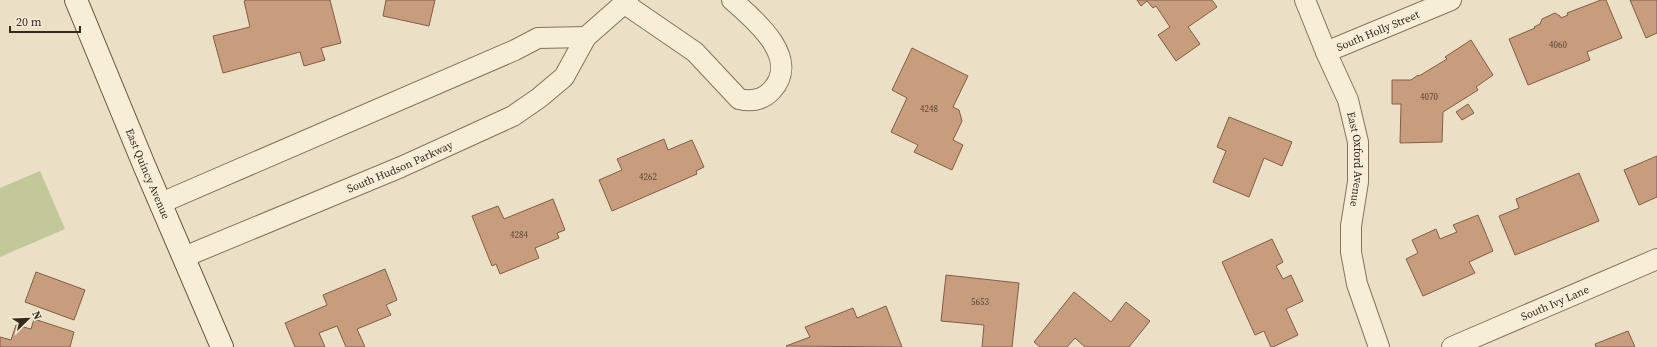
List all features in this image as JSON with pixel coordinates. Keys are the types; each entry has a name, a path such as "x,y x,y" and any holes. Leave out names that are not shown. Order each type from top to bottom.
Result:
{"street":[{"name":"East Quincy Avenue","path":"76,0 160,203 222,347"},
{"name":"South Hudson Parkway","path":"184,257 401,167 513,116 539,98 564,77 586,37 627,2 695,52 739,99 749,101 759,99 769,94 778,83 782,70 780,56 773,42 750,16 732,0"},
{"name":"East Oxford Avenue","path":"1305,0 1326,52 1348,100 1358,142 1358,182 1351,226 1351,252 1357,284 1379,347"},
{"name":"South Holly Street","path":"1326,52 1452,0"},
{"path":"160,203 515,50 538,38 586,37"},
{"name":"South Ivy Lane","path":"1452,347 1657,260"}],"green space":[{"path":"40,171 65,229 0,257 0,188"}],"building":[{"path":"330,0 341,43 321,48 325,60 304,66 300,52 223,73 213,36 250,27 244,1"},
{"path":"386,0 435,0 429,26 383,16"},
{"path":"1137,0 1212,0 1217,7 1188,27 1200,44 1176,61 1158,35 1170,27 1156,6 1153,8 1147,1 1141,6"},
{"path":"1601,0 1606,0 1622,38 1587,52 1590,60 1528,85 1509,39 1535,28 1534,27 1540,24 1542,19 1555,13 1561,18 1568,15 1567,13"},
{"path":"1630,0 1657,0 1657,33 1646,38"},
{"path":"1471,40 1493,75 1476,87 1478,90 1443,112 1442,142 1400,143 1401,104 1392,104 1392,80 1411,80 1418,75 1419,76 1447,59 1445,57"},
{"path":"912,48 968,76 953,107 959,110 962,121 953,140 963,145 952,170 914,152 918,145 891,132 907,98 892,90"},
{"path":"1468,104 1474,113 1462,120 1456,112"},
{"path":"1229,117 1292,142 1282,166 1264,158 1249,197 1213,182 1226,151 1217,147"},
{"path":"664,139 668,150 692,140 704,167 696,171 697,174 612,211 599,180 622,170 617,159"},
{"path":"1657,156 1657,197 1639,205 1624,170"},
{"path":"1579,173 1599,221 1515,255 1499,216 1519,208 1516,199"},
{"path":"553,199 565,230 557,233 559,238 535,248 539,258 500,274 496,264 492,266 472,216 498,206 504,219"},
{"path":"1478,215 1493,251 1469,262 1475,273 1423,296 1406,259 1418,253 1412,240 1436,229 1440,239 1457,232 1453,225"},
{"path":"1272,239 1283,262 1276,266 1283,279 1291,275 1303,301 1286,309 1298,335 1271,347 1264,331 1255,335 1222,262"},
{"path":"385,269 397,300 386,305 391,315 357,329 365,347 346,347 337,326 319,333 325,347 295,347 285,323 327,305 323,295"},
{"path":"36,272 85,290 74,320 25,302"},
{"path":"946,275 1019,283 1012,347 982,347 984,325 941,321"},
{"path":"1074,292 1111,322 1126,302 1150,321 1129,347 1085,347 1075,338 1067,347 1040,347 1034,342"},
{"path":"886,306 902,347 786,346 810,337 805,327 853,308 857,318"},
{"path":"34,319 74,332 70,347 0,347 0,337 11,340 16,325 31,329"},
{"path":"1628,331 1635,347 1596,347 1595,344"}]}
